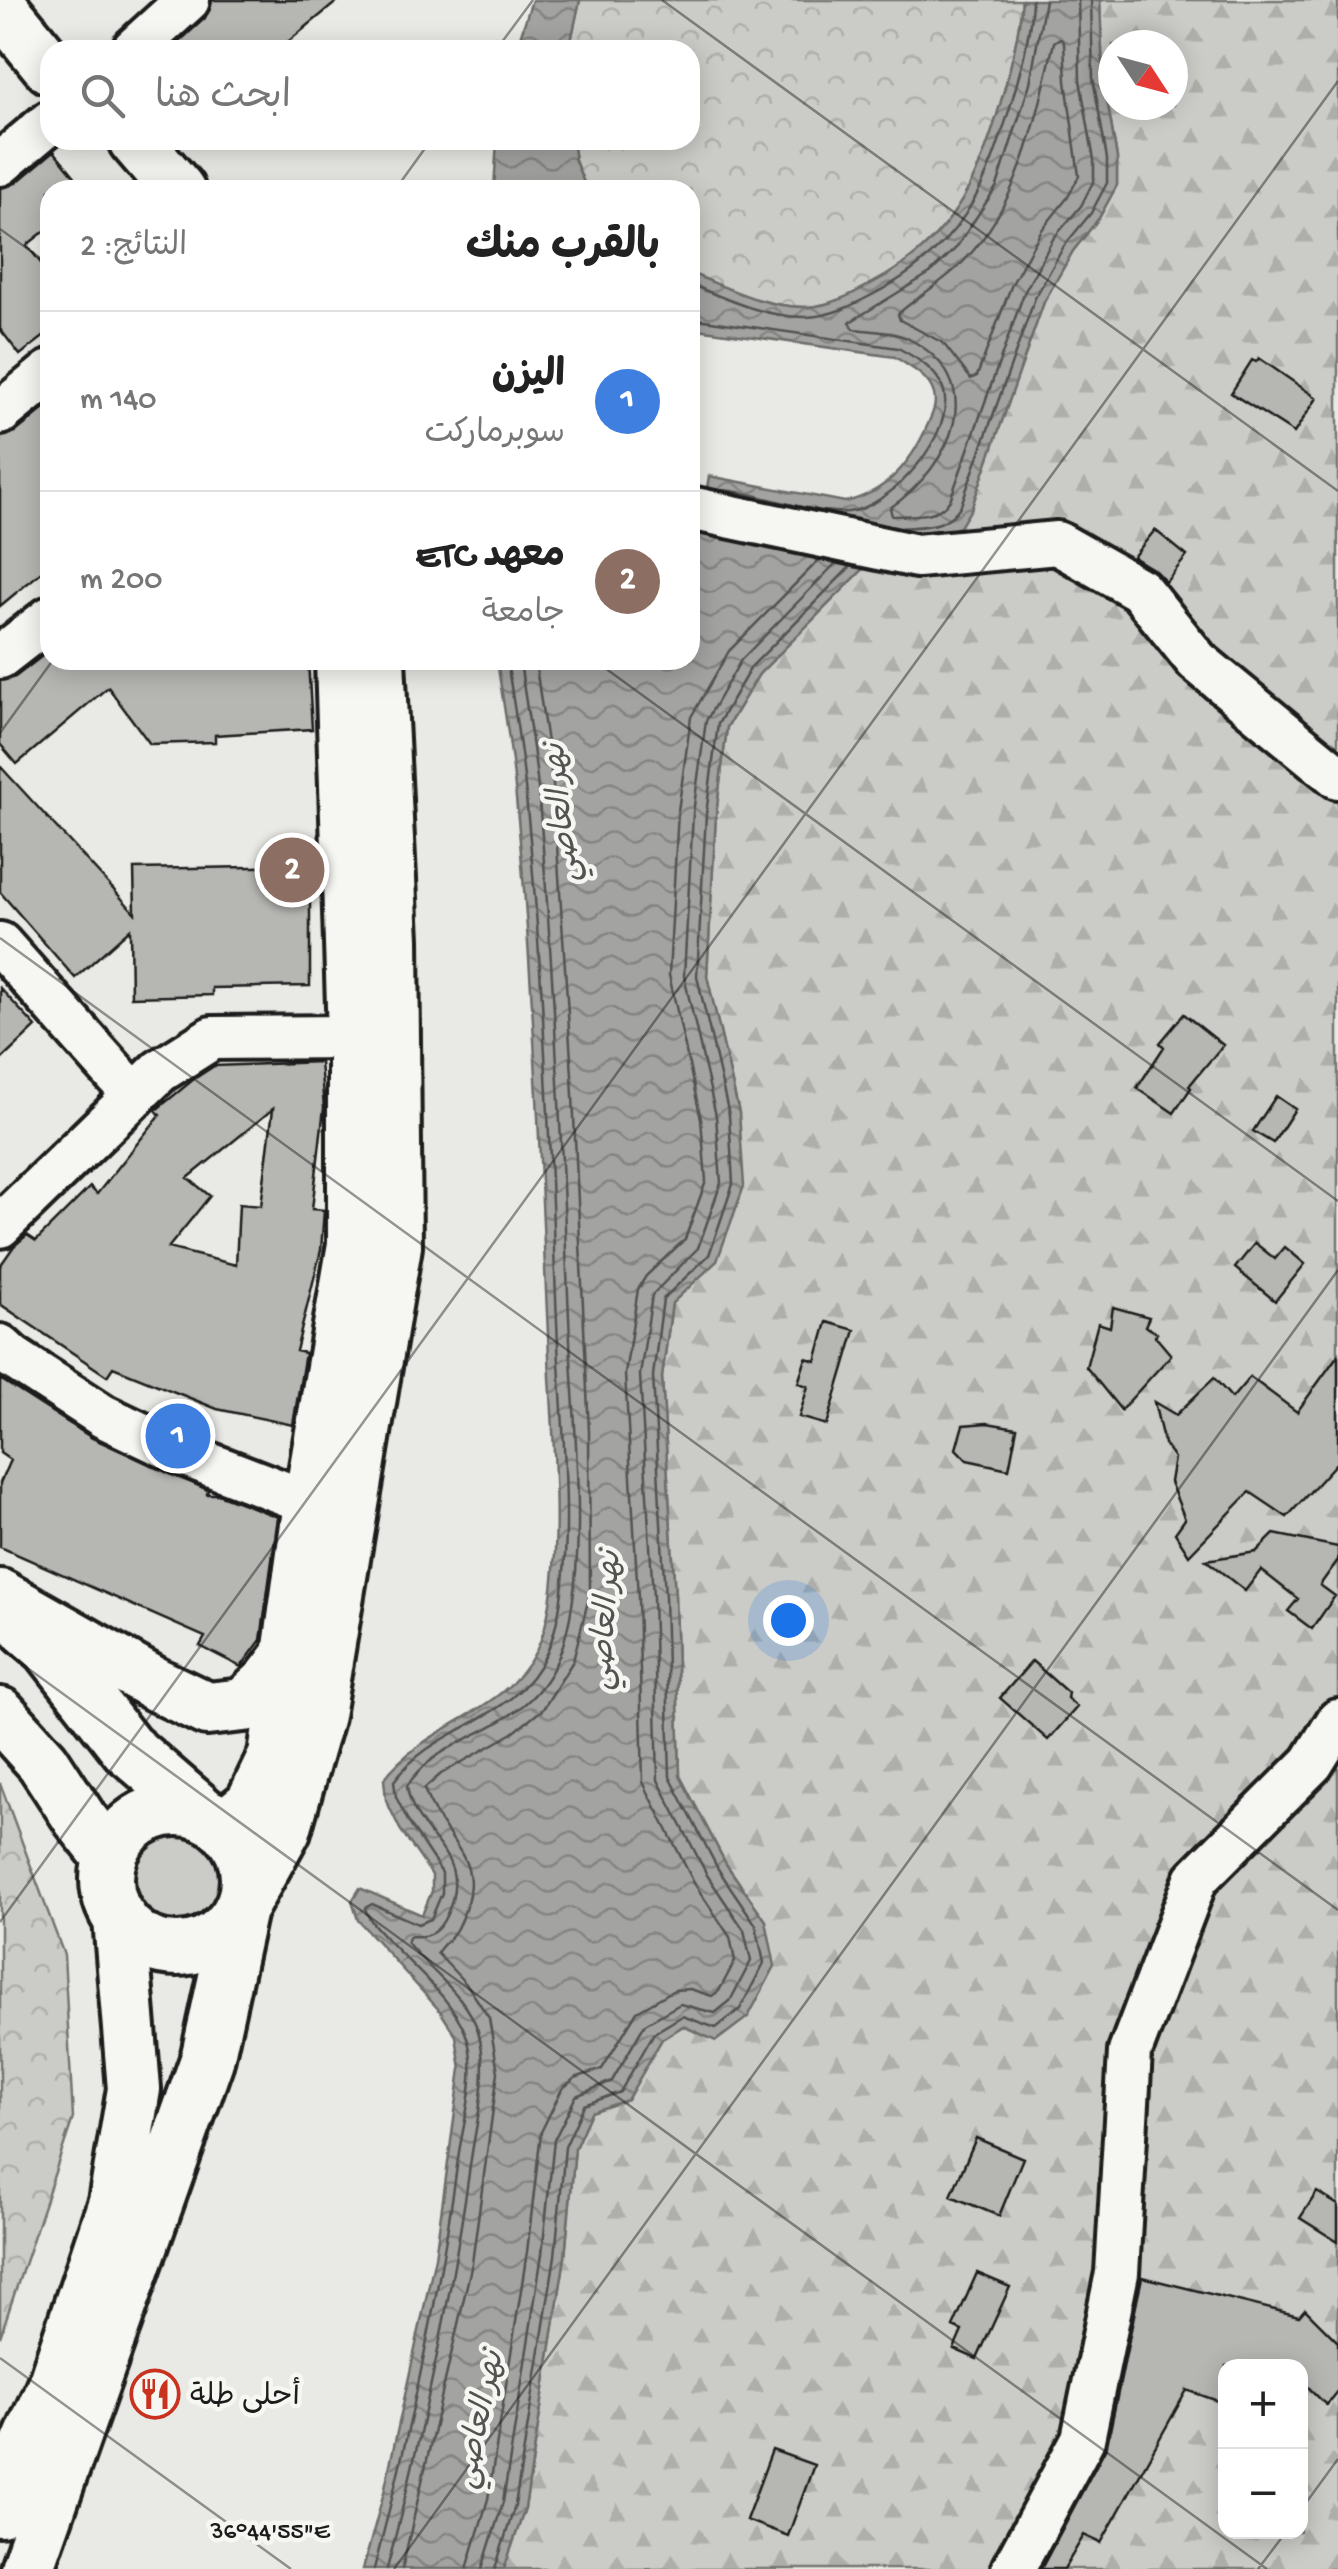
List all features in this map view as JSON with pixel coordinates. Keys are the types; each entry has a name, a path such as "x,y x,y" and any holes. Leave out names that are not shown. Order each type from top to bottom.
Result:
{"main road":[{"path":"18,0 52,40"},
{"path":"0,6 40,54"},
{"path":"118,150 142,180"},
{"path":"144,150 169,180"},
{"path":"342,670 354,1037 354,1244 310,1503 275,1756 252,1804 212,1819 178,1808 146,1817 120,1838 110,1857 110,1900 120,1920 137,1937 159,1947 183,1949 207,1943 227,1929 284,1830 318,1715 394,1246 392,939 379,670"},
{"path":"0,1596 156,1685 207,1708 244,1706 288,1657"},
{"path":"0,1605 49,1648 127,1748 236,1840 246,1862 247,1886 207,2060 27,2569"},
{"path":"0,1714 43,1762 110,1857"},
{"path":"0,2510 55,2382 115,2202 134,2088 120,1920"}],"street":[{"path":"145,40 188,0"},
{"path":"0,164 40,130"},
{"path":"0,413 40,380"},
{"path":"700,510 917,556 1056,543 1140,590 1198,661 1338,778"},
{"path":"0,656 40,626"},
{"path":"0,944 134,1096"},
{"path":"0,1226 160,1070 212,1038 354,1037"},
{"path":"0,1346 12,1358 102,1416 183,1454 310,1503"},
{"path":"1012,2569 1082,2439 1117,2273 1130,2052 1196,1880 1312,1764 1338,1721"}],"green space":[{"path":"580,0 1022,0 1014,53 991,134 956,210 921,251 898,268 840,299 807,307 762,301 700,277 700,180 583,180 575,161 573,150 700,150 700,40 571,40"},
{"path":"1100,0 1338,0 1338,2569 504,2569 525,2508 565,2257 575,2148 591,2112 627,2100 662,2039 683,2026 766,1921 726,1864 680,1776 675,1596 662,1377 672,1303 717,1260 739,1113 707,976 716,815 727,727 759,674 879,553 971,509 1044,302 1117,185 1110,120 1188,120 1188,30 1101,30"},
{"path":"0,1783 64,1955 73,2118 0,2337"},
{"path":"167,1832 185,1832 202,1839 215,1852 222,1878 215,1904 202,1917 185,1924 167,1924 150,1917 137,1904 130,1887 130,1869 137,1852 150,1839"}],"water":[{"path":"532,0 580,0 571,40 519,40"},
{"name":"نهر العاصي","path":"1022,0 1100,0 1098,120 1110,120 1117,185 1044,302 971,509 960,527 879,553 759,674 727,727 716,815 707,976 739,1113 744,1186 717,1261 672,1303 662,1377 675,1597 680,1776 726,1864 766,1921 775,1966 748,2017 716,2041 683,2026 662,2039 627,2100 591,2112 575,2148 565,2257 525,2508 504,2569 363,2569 384,2492 435,2257 461,2069 456,2036 440,2011 358,1920 352,1901 360,1888 422,1915 432,1891 432,1875 400,1829 386,1800 384,1779 422,1744 486,1704 523,1671 537,1649 547,1621 555,1548 555,1465 532,1001 515,788 498,670 700,670 700,517 709,476 845,502 873,491 906,463 922,438 934,406 932,388 923,377 895,357 700,329 700,277 762,301 816,306 840,299 898,268 940,231 970,186 991,134 1011,66"},
{"path":"496,150 573,150 583,180 495,180"}],"building":[{"path":"212,0 339,0 290,40 181,40 205,18"},
{"path":"54,151 78,180 40,180 40,235 27,245 40,262 40,340 20,355 0,329 0,188 16,183"},
{"path":"1259,358 1317,398 1294,433 1231,393 1252,360 1256,362"},
{"path":"40,412 40,573 0,606 0,437 16,432"},
{"path":"1155,530 1187,556 1166,582 1133,557"},
{"path":"40,658 40,670 309,670 312,729 215,735 215,742 150,744 108,687 17,764 0,744 0,681 15,677"},
{"path":"0,766 135,913 134,869 310,866 310,986 212,988 212,995 131,997 130,929 75,978 0,892"},
{"path":"0,988 36,1027 0,1061"},
{"path":"1184,1014 1223,1045 1189,1086 1174,1113 1137,1088 1164,1047 1160,1043"},
{"path":"320,1062 324,1108 312,1209 324,1210 321,1250 296,1351 305,1353 293,1425 217,1409 113,1367 107,1376 0,1304 0,1266 14,1246 27,1235 36,1241 90,1187 97,1194 160,1115 156,1110 214,1066","holes":["273,1109 261,1206 239,1204 236,1265 168,1248 210,1196 188,1178"]},
{"path":"1276,1096 1295,1109 1273,1143 1253,1131"},
{"path":"1255,1243 1275,1259 1285,1247 1305,1264 1275,1301 1235,1268"},
{"path":"1113,1307 1149,1317 1145,1326 1157,1333 1155,1336 1171,1355 1121,1410 1086,1367 1098,1323 1110,1327"},
{"path":"827,1322 855,1330 827,1425 799,1417 808,1386 798,1383 806,1358 816,1361"},
{"path":"1338,1355 1338,1461 1287,1517 1250,1492 1189,1555 1175,1533 1185,1519 1170,1482 1174,1458 1164,1444 1154,1402 1176,1415 1214,1378 1232,1398 1250,1377 1297,1412"},
{"path":"0,1379 92,1438 208,1490 207,1494 218,1494 278,1517 261,1640 241,1667 200,1646 205,1637 0,1547 0,1483 10,1460 0,1453"},
{"path":"987,1423 1017,1428 1009,1469 967,1460 956,1449 963,1425"},
{"path":"1274,1534 1338,1547 1338,1560 1320,1585 1335,1596 1312,1629 1288,1611 1298,1599 1261,1570 1245,1591 1206,1560 1256,1552"},
{"path":"1032,1661 1068,1693 1067,1698 1077,1707 1048,1740 1000,1698"},
{"path":"976,2138 1023,2158 999,2216 951,2196"},
{"path":"1317,2192 1338,2205 1338,2242 1300,2218"},
{"path":"977,2273 1010,2287 977,2359 954,2349 962,2331 953,2327"},
{"path":"1142,2277 1299,2316 1305,2309 1338,2342 1338,2390 1326,2405 1308,2387 1308,2359 1218,2359 1218,2401 1187,2390 1101,2543 1084,2535 1064,2569 1041,2569 1107,2445"},
{"path":"772,2450 814,2465 788,2536 746,2520"}],"place":[{"name":"معهد ETC","path":"292,870"},
{"name":"اليزن","path":"178,1436"},
{"name":"أحلى طلة","path":"155,2394"}]}
